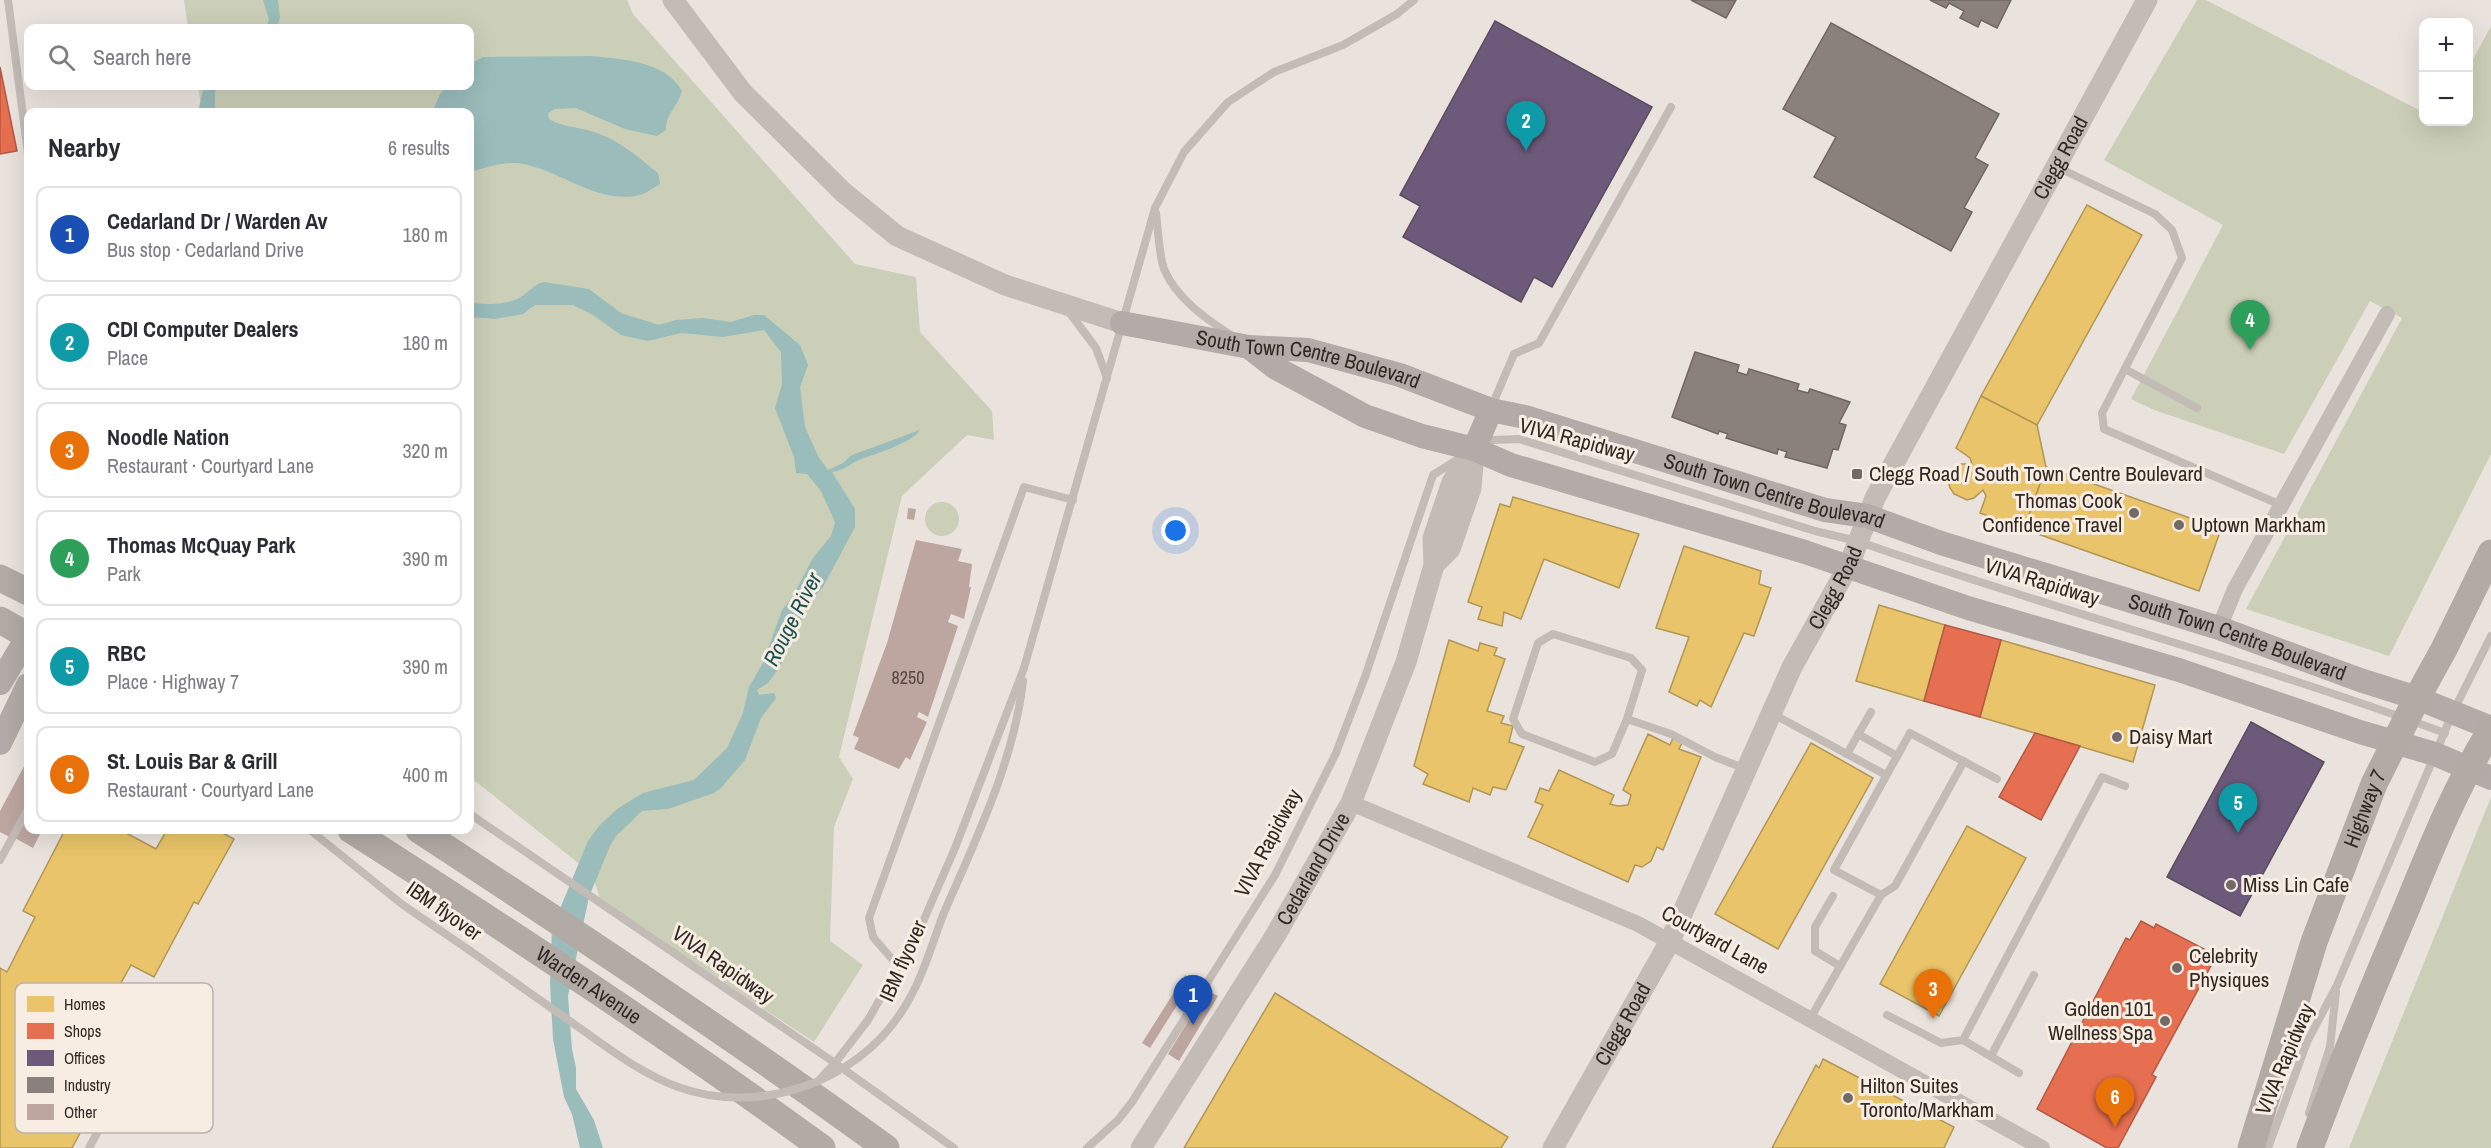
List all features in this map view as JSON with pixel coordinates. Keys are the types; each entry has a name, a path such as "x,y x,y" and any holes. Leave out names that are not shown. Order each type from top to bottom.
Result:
{"main road":[{"name":"South Town Centre Boulevard","path":"1122,323 1249,347 1308,350 1400,375 1491,410 1536,420 1826,510 1867,516 1941,543 2219,628 2360,680 2406,720"},
{"path":"1249,347 1276,368 1365,416 1474,450 1511,465 1849,565 1968,608 2179,670 2406,720 2444,733 2491,729 2479,773 2344,1055 2310,1148"},
{"path":"1338,402 1340,380 1348,362"},
{"name":"Cedarland Drive","path":"1474,450 1491,410"},
{"name":"Highway 7","path":"2251,1148 2314,942 2374,784 2491,553"},
{"path":"0,578 24,590"},
{"path":"0,620 24,634"},
{"path":"0,683 24,643"},
{"path":"0,743 24,693"},
{"path":"2406,720 2444,733 2479,773"},
{"name":"Warden Avenue","path":"357,834 607,996 742,1089 822,1148"},
{"name":"Warden Avenue","path":"425,834 508,886 808,1091 886,1148"}],"street":[{"path":"673,0 743,93 843,192 897,236 1005,285 1122,323"},
{"name":"Clegg Road","path":"1553,1148 1670,941 1792,668 1849,565 1867,516 2147,0"},
{"path":"2219,628 2235,589 2387,314"},
{"name":"Cedarland Drive","path":"1141,1148 1275,936 1351,804 1406,662 1434,565 1432,538 1452,482 1474,450"},
{"name":"Courtyard Lane","path":"1351,804 1638,924 2042,1148"}],"lane":[{"path":"8,0 24,123"},
{"path":"808,1091 835,1063 868,1020 919,932 955,848 1024,668 1155,208 1184,152 1228,102 1274,72 1343,45 1397,14 1414,0"},
{"path":"1491,410 1514,354 1539,343 1671,107"},
{"path":"2056,166 2155,214 2172,230 2182,258 2102,413 2104,429 2281,505"},
{"path":"1155,208 1164,269 1184,298 1202,316 1249,347"},
{"path":"1064,304 1096,348 1107,378"},
{"path":"2125,369 2197,408"},
{"name":"VIVA Rapidway","path":"1087,1148 1118,1120 1132,1102 1275,875 1336,753 1369,666 1433,475 1491,440 1519,438 2246,664 2406,720"},
{"path":"898,966 873,937 869,918 1024,487 1073,500"},
{"path":"1554,634 1631,658 1642,670 1627,719 1612,754 1595,762 1522,734 1513,719 1538,643 1554,634"},
{"name":"VIVA Rapidway","path":"2268,1148 2307,1042 2337,985 2444,733 2491,636"},
{"name":"IBM flyover","path":"315,834 403,905 643,1071 678,1087 728,1098 773,1095 811,1085 841,1070 875,1044 902,1012 990,803 1020,713 1024,668"},
{"path":"1847,754 1871,712"},
{"path":"1772,713 1886,775"},
{"path":"1627,719 1671,734 1715,757 1747,769"},
{"path":"1881,895 1834,870 1910,733 1997,779"},
{"path":"1858,734 1897,756"},
{"path":"1810,1019 1881,895 1895,886 1964,761"},
{"path":"1963,1040 2102,777 2125,786"},
{"path":"0,860 24,816"},
{"name":"VIVA Rapidway","path":"474,817 835,1063 954,1148"},
{"path":"1833,896 1815,927 1815,951 1840,966"},
{"path":"1990,1056 2034,975"},
{"name":"VIVA Rapidway","path":"2307,1122 2330,1047 2337,985"},
{"path":"1887,1016 1941,1043 1963,1040 2019,1073"},
{"path":"89,1148 97,1133"}],"green space":[{"path":"184,0 627,0 633,14 855,264 916,277 920,332 992,411 994,440 967,435 902,496 839,757 853,779 834,827 830,941 863,965 814,1042 601,902 592,874 474,780 474,108 201,108 199,90 474,90 474,24 187,24"},
{"path":"2197,0 2206,0 2419,110 2419,126 2473,126 2473,60 2491,26 2491,454 2389,656 2246,609 2402,318 2370,301 2284,454 2154,410 2131,399 2223,225 2104,160"},
{"path":"942,502 954,507 959,519 954,531 942,536 930,531 925,519 930,507"},
{"path":"2491,797 2491,1148 2349,1148"}],"water":[{"path":"263,0 278,0 280,17 278,24 268,24 269,20"},
{"path":"591,56 629,60 665,73 682,91 668,119 666,130 657,136 625,129 576,108 555,109 548,113 549,119 554,122 594,132 628,150 658,173 660,184 640,195 610,196 524,164 511,163 474,171 474,108 434,108 444,90 474,90 474,62 483,57"},
{"path":"203,90 216,90 215,108 199,108"},
{"name":"Rouge River","path":"544,282 589,289 621,313 659,325 676,320 703,318 731,322 754,315 764,315 800,345 808,365 800,387 805,427 818,456 828,470 843,463 852,455 920,430 902,443 832,472 855,509 855,527 823,587 804,608 799,630 780,667 768,683 757,690 759,695 774,693 776,698 761,718 745,760 714,793 668,809 642,811 616,836 610,846 589,897 568,996 576,1089 594,1120 603,1148 580,1148 572,1114 564,1097 553,1039 550,983 552,928 588,841 599,826 617,809 643,793 694,780 727,748 743,713 749,687 763,663 782,610 793,596 813,558 831,536 835,522 821,491 807,474 796,473 794,457 775,408 782,384 781,352 764,330 723,337 681,333 648,341 621,335 593,315 573,305 535,305 523,314 495,319 474,317 474,302 508,302 519,298"}],"building: Homes":[{"path":"2087,205 2142,235 2037,425 1981,396"},
{"path":"1981,396 2037,425 2046,467 2024,529 1980,513 1986,496 1983,490 1974,498 1967,500 1954,494 1950,488 1948,481 1954,468 1960,464 1972,464 1970,458 1956,448"},
{"path":"2046,467 2221,529 2199,591 2024,529"},
{"path":"1513,497 1639,534 1619,588 1544,559 1521,619 1504,612 1502,626 1478,619 1482,607 1468,602 1500,504 1510,507"},
{"path":"1684,546 1761,571 1759,584 1771,588 1754,636 1744,633 1711,707 1700,700 1697,706 1669,692 1689,637 1656,628"},
{"path":"1879,605 1945,625 1924,701 1856,681"},
{"path":"1449,640 1478,651 1480,643 1497,648 1494,655 1505,659 1487,711 1504,716 1501,723 1513,726 1509,742 1524,747 1506,790 1493,787 1490,795 1473,788 1469,802 1423,784 1428,774 1414,766"},
{"path":"2001,640 2155,685 2133,762 1980,717"},
{"path":"1648,734 1670,745 1673,738 1682,743 1679,749 1701,757 1663,850 1657,847 1651,861 1642,867 1635,865 1628,882 1528,837 1543,805 1535,802 1540,788 1549,791 1559,770 1614,795 1610,804 1628,805 1631,795 1623,790"},
{"path":"1811,743 1873,778 1778,949 1715,914"},
{"path":"1967,826 2026,858 1939,1016 1880,984"},
{"path":"63,834 128,834 156,849 165,834 225,834 234,839 198,904 194,902 154,977 131,965 121,983 15,983 15,1133 80,1133 72,1148 0,1148 0,968 7,972 35,917 23,911"},
{"path":"1275,993 1508,1137 1501,1148 1184,1148"},
{"name":"Hilton Suites Toronto/Markham","path":"1823,1059 1954,1127 1944,1148 1772,1148 1816,1065 1819,1068"}],"building: Shops":[{"path":"0,67 17,151 0,154"},
{"path":"1945,625 2001,640 1980,717 1924,701"},
{"path":"2035,733 2080,746 2041,820 1999,797"},
{"path":"2141,921 2154,928 2156,924 2206,950 2203,956 2213,962 2152,1075 2156,1077 2118,1148 2107,1148 2037,1109 2126,938 2130,940"}],"building: Offices":[{"path":"1495,21 1652,107 1552,287 1534,277 1521,302 1403,237 1420,206 1400,195"},
{"path":"2251,722 2324,762 2240,916 2167,877"}],"building: Industry":[{"path":"1691,0 1736,0 1726,18"},
{"path":"1930,0 2011,0 1997,28 1981,20 1978,27 1960,18 1964,11 1949,3 1946,8"},
{"path":"1831,23 1999,114 1975,158 1988,165 1964,208 1972,212 1951,251 1814,177 1836,137 1783,109"},
{"path":"1695,352 1739,365 1737,372 1747,375 1749,369 1799,384 1797,390 1808,393 1810,389 1850,402 1839,423 1846,425 1838,450 1833,449 1827,468 1785,457 1787,452 1778,449 1777,454 1726,438 1728,434 1719,431 1718,434 1672,417"}],"building: Other":[{"path":"908,508 916,509 914,520 907,519"},
{"path":"916,540 962,549 958,561 972,564 969,587 971,587 964,619 951,614 948,622 958,626 928,717 919,712 917,717 927,722 910,760 906,757 899,769 854,749 859,738 853,735 887,643"},
{"path":"24,766 24,811 10,837 0,832 0,811"},
{"path":"24,821 24,834 40,834 33,848 15,838"},
{"path":"1185,975 1193,980 1150,1048 1142,1043"},
{"path":"1207,990 1218,996 1179,1061 1168,1054"}],"place":[{"name":"CDI Computer Dealers","path":"1526,151"},
{"name":"Thomas McQuay Park","path":"2250,350"},
{"name":"Clegg Road / South Town Centre Boulevard","path":"1857,474"},
{"name":"Thomas Cook Confidence Travel","path":"2134,513"},
{"name":"Uptown Markham","path":"2179,525"},
{"name":"Daisy Mart","path":"2117,737"},
{"name":"RBC","path":"2238,833"},
{"name":"Miss Lin Cafe","path":"2231,885"},
{"name":"Celebrity Physiques","path":"2177,968"},
{"name":"Noodle Nation","path":"1933,1019"},
{"name":"Golden 101 Wellness Spa","path":"2165,1021"},
{"name":"Cedarland Dr / Warden Av","path":"1193,1025"},
{"name":"Hilton Suites Toronto/Markham","path":"1848,1098"},
{"name":"St. Louis Bar & Grill","path":"2115,1127"}]}
